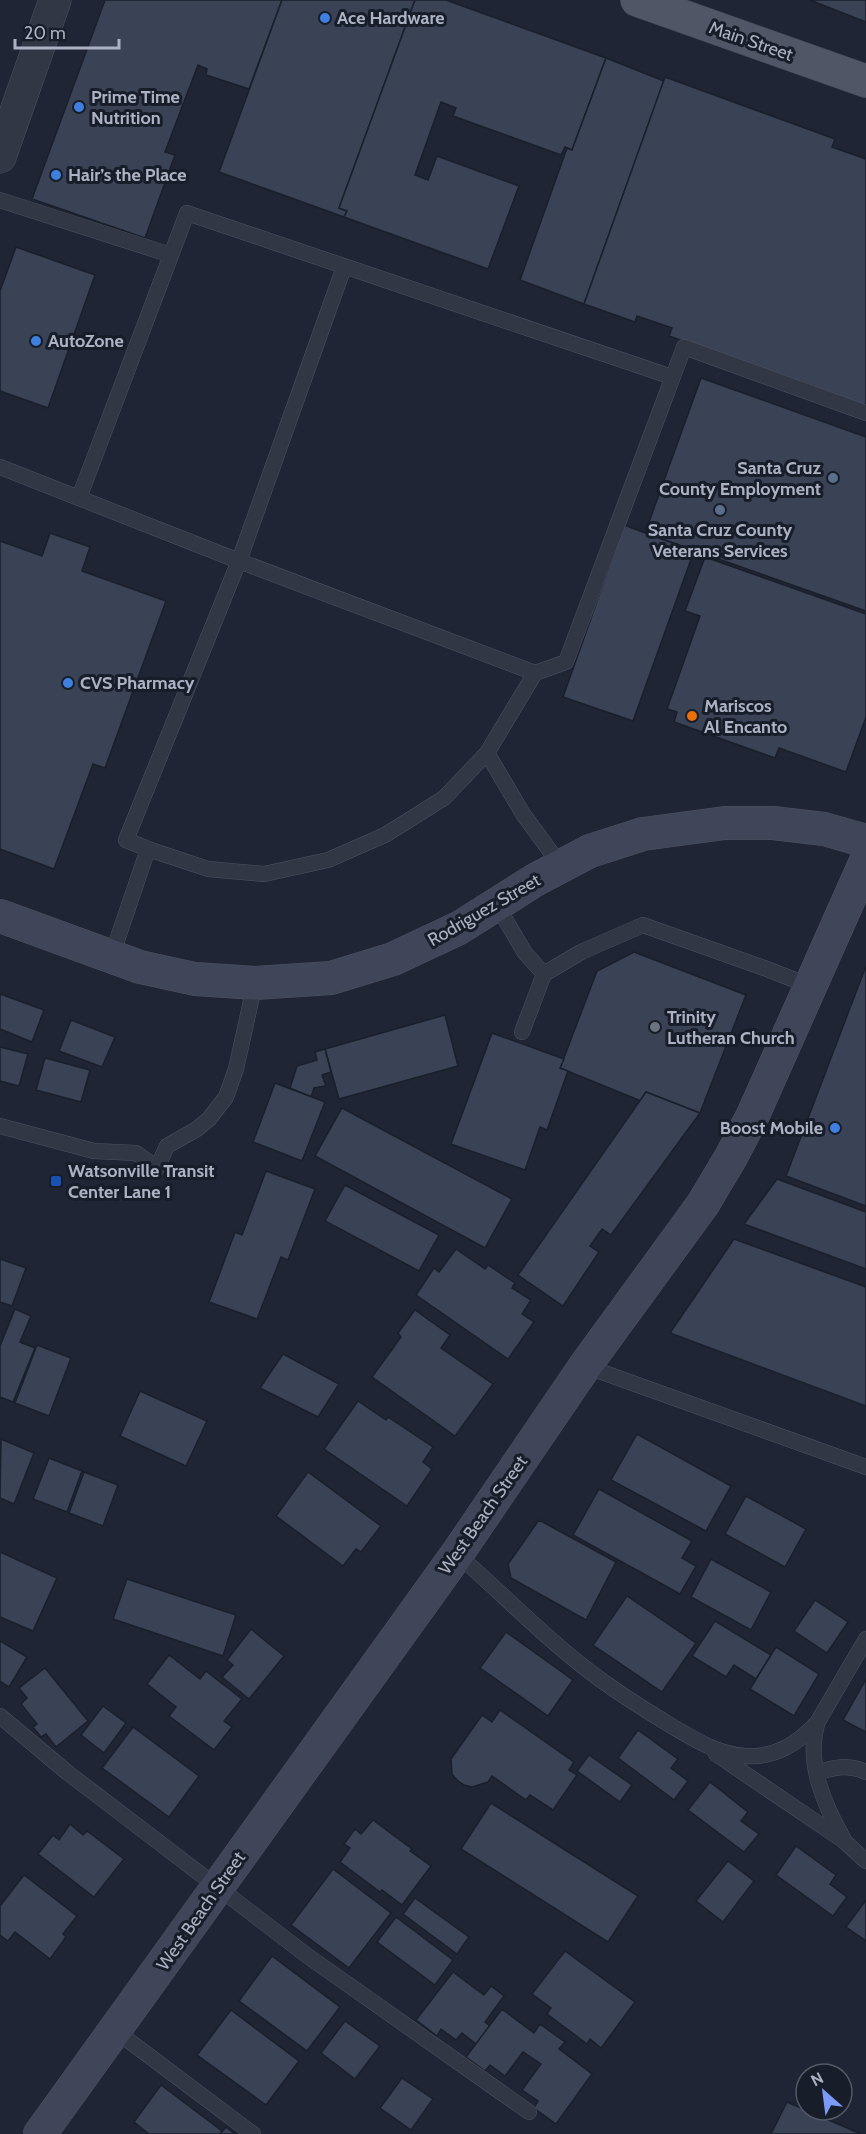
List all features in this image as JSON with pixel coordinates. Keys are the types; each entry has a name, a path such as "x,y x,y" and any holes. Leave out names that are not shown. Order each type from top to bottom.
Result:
{"main road":[{"name":"Main Street","path":"637,0 866,81"},
{"name":"Rodriguez Street","path":"0,916 111,958 195,979 255,983 331,978 393,959 459,928 496,904 590,851 643,834 725,823 773,823 824,829 866,841"},
{"name":"West Beach Street","path":"40,2134 457,1554 585,1366 703,1204 753,1114 866,861"}],"street":[{"path":"0,157 55,0"}],"lane":[{"path":"0,200 171,255"},
{"path":"79,498 187,213 672,377"},
{"path":"344,267 239,561 126,840 208,869 264,874 328,860 384,835 444,798 487,753 534,673"},
{"path":"0,467 534,673 566,662 684,347 866,413"},
{"path":"487,753 523,814 561,866"},
{"path":"111,958 148,849"},
{"path":"496,904 525,953 544,974"},
{"path":"522,1032 544,974 581,952 643,925 810,986"},
{"path":"0,1126 94,1151 136,1153 157,1168 167,1146 197,1129 209,1119 226,1097 234,1077 255,983"},
{"path":"585,1366 866,1467"},
{"path":"457,1554 557,1644 600,1679 642,1708 722,1752 758,1756 786,1749 807,1734 817,1723 866,1639"},
{"path":"0,1716 68,1773 309,1957 529,2112"},
{"path":"817,1723 813,1746 817,1773 831,1815 844,1841"},
{"path":"694,1738 844,1841 866,1861"},
{"path":"817,1773 849,1766 866,1772"},
{"path":"116,2031 253,2134"}],"building":[{"path":"105,0 282,0 249,89 206,75 207,69 198,65 165,152 175,155 145,238 32,199"},
{"path":"282,0 415,0 339,208 347,211 344,217 219,172"},
{"path":"415,0 446,0 606,58 572,150 565,147 561,155 453,116 456,108 441,102 415,175 428,180 437,156 519,186 488,269 344,217 347,211 339,208"},
{"path":"810,0 866,0 866,22"},
{"path":"606,58 664,81 584,304 520,280 567,148 572,150"},
{"path":"665,77 835,139 832,147 866,159 866,407 669,336 672,328 637,316 635,322 584,304"},
{"name":"AutoZone","path":"16,247 95,275 48,408 0,391 0,291"},
{"path":"701,378 866,437 866,611 645,533"},
{"path":"624,525 694,551 633,721 563,697"},
{"name":"CVS Pharmacy","path":"50,533 90,547 82,571 166,601 105,768 93,764 54,869 0,849 0,541 42,556"},
{"path":"705,557 866,614 866,717 846,772 779,748 775,758 674,722 677,712 667,709 700,616 685,611"},
{"name":"Trinity Lutheran Church","path":"634,952 746,995 700,1113 646,1092 641,1101 560,1068 597,971"},
{"path":"866,966 866,1206 786,1176"},
{"path":"0,994 44,1010 32,1042 0,1029"},
{"path":"445,1015 458,1066 339,1099 325,1049"},
{"path":"71,1020 115,1037 102,1067 59,1051"},
{"path":"492,1033 564,1059 560,1068 568,1071 547,1130 540,1127 525,1170 451,1144"},
{"path":"0,1047 28,1054 19,1086 0,1081"},
{"path":"325,1049 331,1072 322,1075 326,1086 314,1088 311,1097 290,1088 297,1066 317,1060 315,1052"},
{"path":"45,1058 90,1070 81,1102 36,1090"},
{"path":"275,1083 325,1102 302,1161 253,1142"},
{"path":"646,1092 700,1113 611,1235 602,1229 590,1246 599,1252 563,1306 518,1275"},
{"path":"342,1108 512,1199 485,1248 315,1156"},
{"path":"266,1171 315,1189 288,1260 281,1257 257,1319 209,1302 235,1232 242,1235"},
{"path":"777,1179 866,1212 866,1269 744,1224"},
{"path":"345,1185 439,1235 419,1271 325,1221"},
{"path":"734,1239 866,1287 866,1406 670,1333"},
{"path":"456,1249 485,1269 488,1265 515,1283 512,1288 531,1300 522,1314 534,1322 508,1359 416,1295 434,1268 439,1272"},
{"path":"0,1259 26,1268 12,1306 0,1302"},
{"path":"15,1309 31,1316 20,1342 35,1348 13,1402 0,1397 0,1346"},
{"path":"415,1310 450,1335 441,1348 493,1384 455,1436 372,1377 401,1337 398,1333"},
{"path":"37,1345 71,1358 49,1416 15,1403"},
{"path":"283,1354 339,1384 318,1417 260,1388"},
{"path":"140,1391 207,1421 186,1466 120,1436"},
{"path":"358,1401 386,1420 388,1417 433,1447 423,1462 432,1469 407,1506 324,1449"},
{"path":"637,1434 731,1486 706,1531 611,1480"},
{"path":"1,1439 34,1453 14,1504 0,1498"},
{"path":"49,1458 82,1471 67,1512 33,1499"},
{"path":"84,1472 118,1485 103,1526 69,1513"},
{"path":"308,1472 381,1526 361,1552 356,1549 343,1566 276,1516"},
{"path":"599,1489 692,1541 682,1558 696,1566 680,1594 573,1535"},
{"path":"746,1496 806,1529 785,1567 725,1534"},
{"path":"539,1520 616,1562 586,1620 511,1578 508,1564"},
{"path":"0,1552 57,1578 33,1631 0,1617"},
{"path":"711,1559 771,1592 751,1630 691,1597"},
{"path":"127,1579 236,1615 223,1656 113,1619"},
{"path":"627,1596 696,1643 662,1692 593,1645"},
{"path":"815,1600 848,1622 827,1653 794,1631"},
{"path":"715,1621 771,1655 756,1679 734,1665 726,1677 692,1656"},
{"path":"251,1629 284,1656 249,1699 222,1677 233,1665 227,1660"},
{"path":"506,1632 573,1680 548,1716 480,1668"},
{"path":"0,1641 27,1657 9,1687 0,1681"},
{"path":"776,1647 819,1674 794,1716 750,1689"},
{"path":"169,1655 200,1679 206,1671 242,1699 224,1721 232,1727 214,1750 169,1716 176,1707 147,1684"},
{"path":"45,1668 88,1721 56,1747 46,1734 41,1737 33,1727 37,1724 21,1704 27,1698 19,1688"},
{"path":"866,1679 866,1732 843,1720"},
{"path":"103,1706 126,1723 104,1753 81,1735"},
{"path":"500,1710 574,1762 569,1770 577,1775 553,1810 530,1795 526,1800 492,1776 488,1782 472,1787 464,1785 452,1774 451,1759 482,1715 492,1722"},
{"path":"133,1727 199,1776 169,1817 102,1768"},
{"path":"638,1730 678,1759 671,1768 688,1781 674,1800 618,1758"},
{"path":"589,1755 632,1785 620,1802 577,1771"},
{"path":"710,1782 748,1812 741,1821 759,1834 744,1852 688,1810"},
{"path":"491,1803 638,1896 608,1942 461,1849"},
{"path":"373,1820 431,1866 402,1905 382,1890 380,1892 340,1862 350,1848 344,1844 355,1829 361,1834"},
{"path":"70,1824 83,1835 87,1831 124,1859 94,1897 38,1854 53,1835 59,1840"},
{"path":"796,1846 836,1875 830,1884 847,1897 833,1916 776,1875"},
{"path":"728,1861 754,1881 723,1922 696,1901"},
{"path":"333,1869 391,1913 349,1968 291,1925"},
{"path":"24,1875 77,1916 63,1934 66,1937 50,1959 15,1932 8,1941 0,1935 0,1906"},
{"path":"415,1898 469,1937 457,1954 403,1914"},
{"path":"866,1900 866,1941 846,1927"},
{"path":"396,1917 453,1960 435,1985 377,1942"},
{"path":"565,1951 635,2002 601,2048 590,2039 587,2044 547,2014 551,2008 532,1994"},
{"path":"272,1956 340,2007 307,2051 239,2001"},
{"path":"453,1972 484,1995 491,1986 504,1996 485,2022 490,2026 476,2044 462,2033 456,2040 441,2029 437,2036 416,2020"},
{"path":"502,2009 534,2033 540,2024 565,2042 559,2049 592,2074 556,2124 534,2108 538,2101 522,2090 541,2064 523,2052 505,2076 490,2065 485,2071 466,2057"},
{"path":"231,2010 299,2061 266,2105 197,2055"},
{"path":"345,2021 380,2046 355,2079 321,2053"},
{"path":"402,2078 433,2099 411,2130 380,2108"},
{"path":"161,2085 222,2131 220,2134 149,2134 134,2122"},
{"path":"787,2102 794,2105 794,2122 833,2122 861,2134 771,2134"},
{"path":"226,2127 235,2134 220,2134"}],"place":[{"name":"Ace Hardware","path":"325,18"},
{"name":"Prime Time Nutrition","path":"79,107"},
{"name":"Hair’s the Place","path":"56,175"},
{"name":"AutoZone","path":"36,341"},
{"name":"Santa Cruz County Employment","path":"833,478"},
{"name":"Santa Cruz County Veterans Services","path":"720,510"},
{"name":"CVS Pharmacy","path":"68,683"},
{"name":"Mariscos Al Encanto","path":"692,716"},
{"name":"Trinity Lutheran Church","path":"655,1027"},
{"name":"Boost Mobile","path":"835,1128"},
{"name":"Watsonville Transit Center Lane 1","path":"56,1181"}]}
